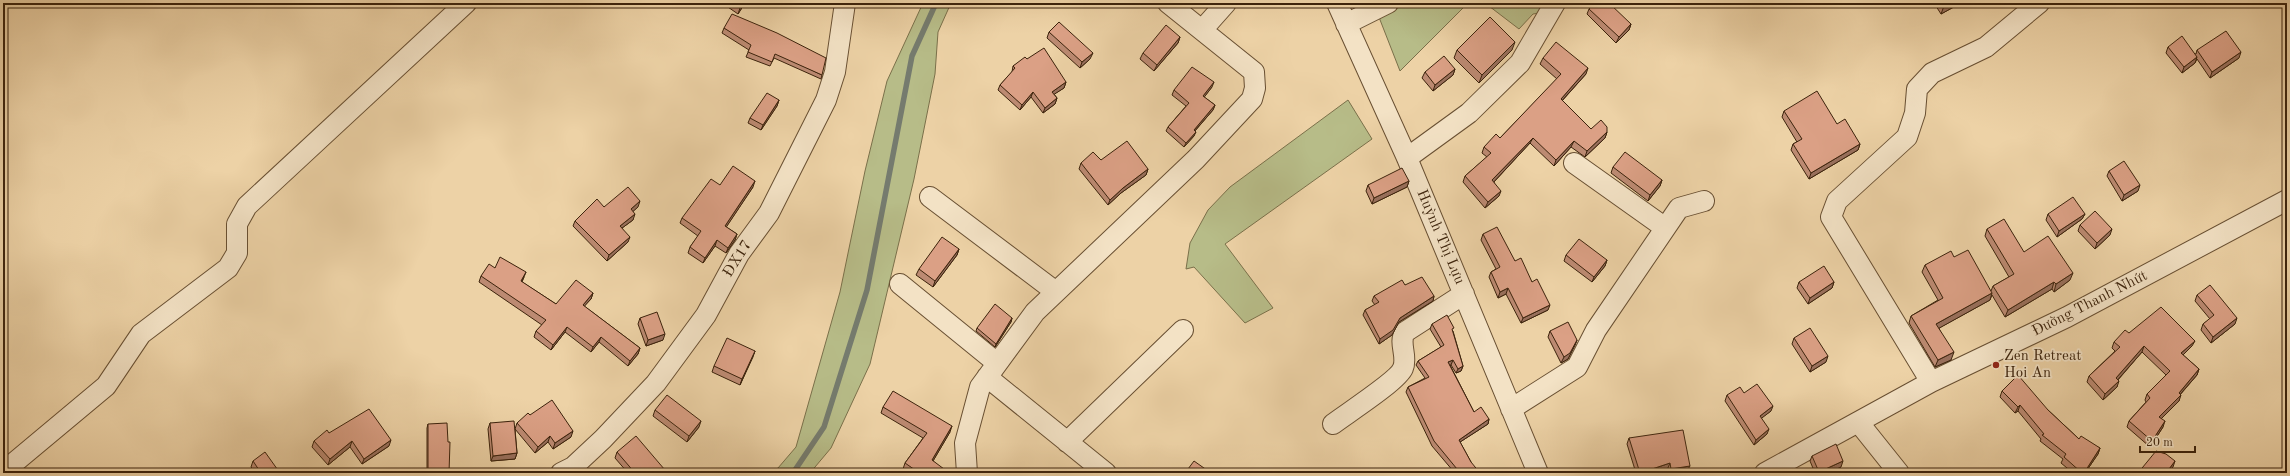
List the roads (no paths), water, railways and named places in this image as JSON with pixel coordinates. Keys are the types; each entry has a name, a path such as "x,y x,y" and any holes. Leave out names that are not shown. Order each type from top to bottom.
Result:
{"street":[{"path":"3,472 106,386 141,334 228,268 237,253 237,224 247,206 466,3"},
{"name":"ĐX17","path":"561,473 573,467 598,444 656,383 706,315 739,254 769,213 826,100 835,72 845,3"},
{"path":"967,473 964,443 980,387 1036,312 1196,159 1252,99 1255,88 1254,72 1168,3"},
{"path":"1202,30 1226,3"},
{"name":"Huỳnh Thị Lựu","path":"1337,3 1407,158 1538,473"},
{"path":"1346,24 1388,3"},
{"path":"1407,158 1469,113 1520,64 1555,3"},
{"path":"1931,382 1831,217 1837,201 1907,137 1914,113 1917,89 1932,73 1986,47 2039,3"},
{"path":"1574,163 1664,227"},
{"path":"930,197 1056,292"},
{"name":"Đường Thanh Nhứt","path":"1765,473 1859,423 1931,382 2067,317 2287,200"},
{"path":"1511,409 1577,367 1596,330 1664,227 1679,208 1704,201"},
{"path":"900,284 1067,442 1106,473"},
{"path":"1333,424 1400,374 1405,361 1402,339 1405,332 1464,294"},
{"path":"1067,442 1183,330"},
{"path":"1859,423 1899,473"}],"waterway":[{"path":"793,473 824,427 867,290 912,56 936,3"}],"place":[{"name":"Zen Retreat Hoi An","path":"1996,365"}]}
